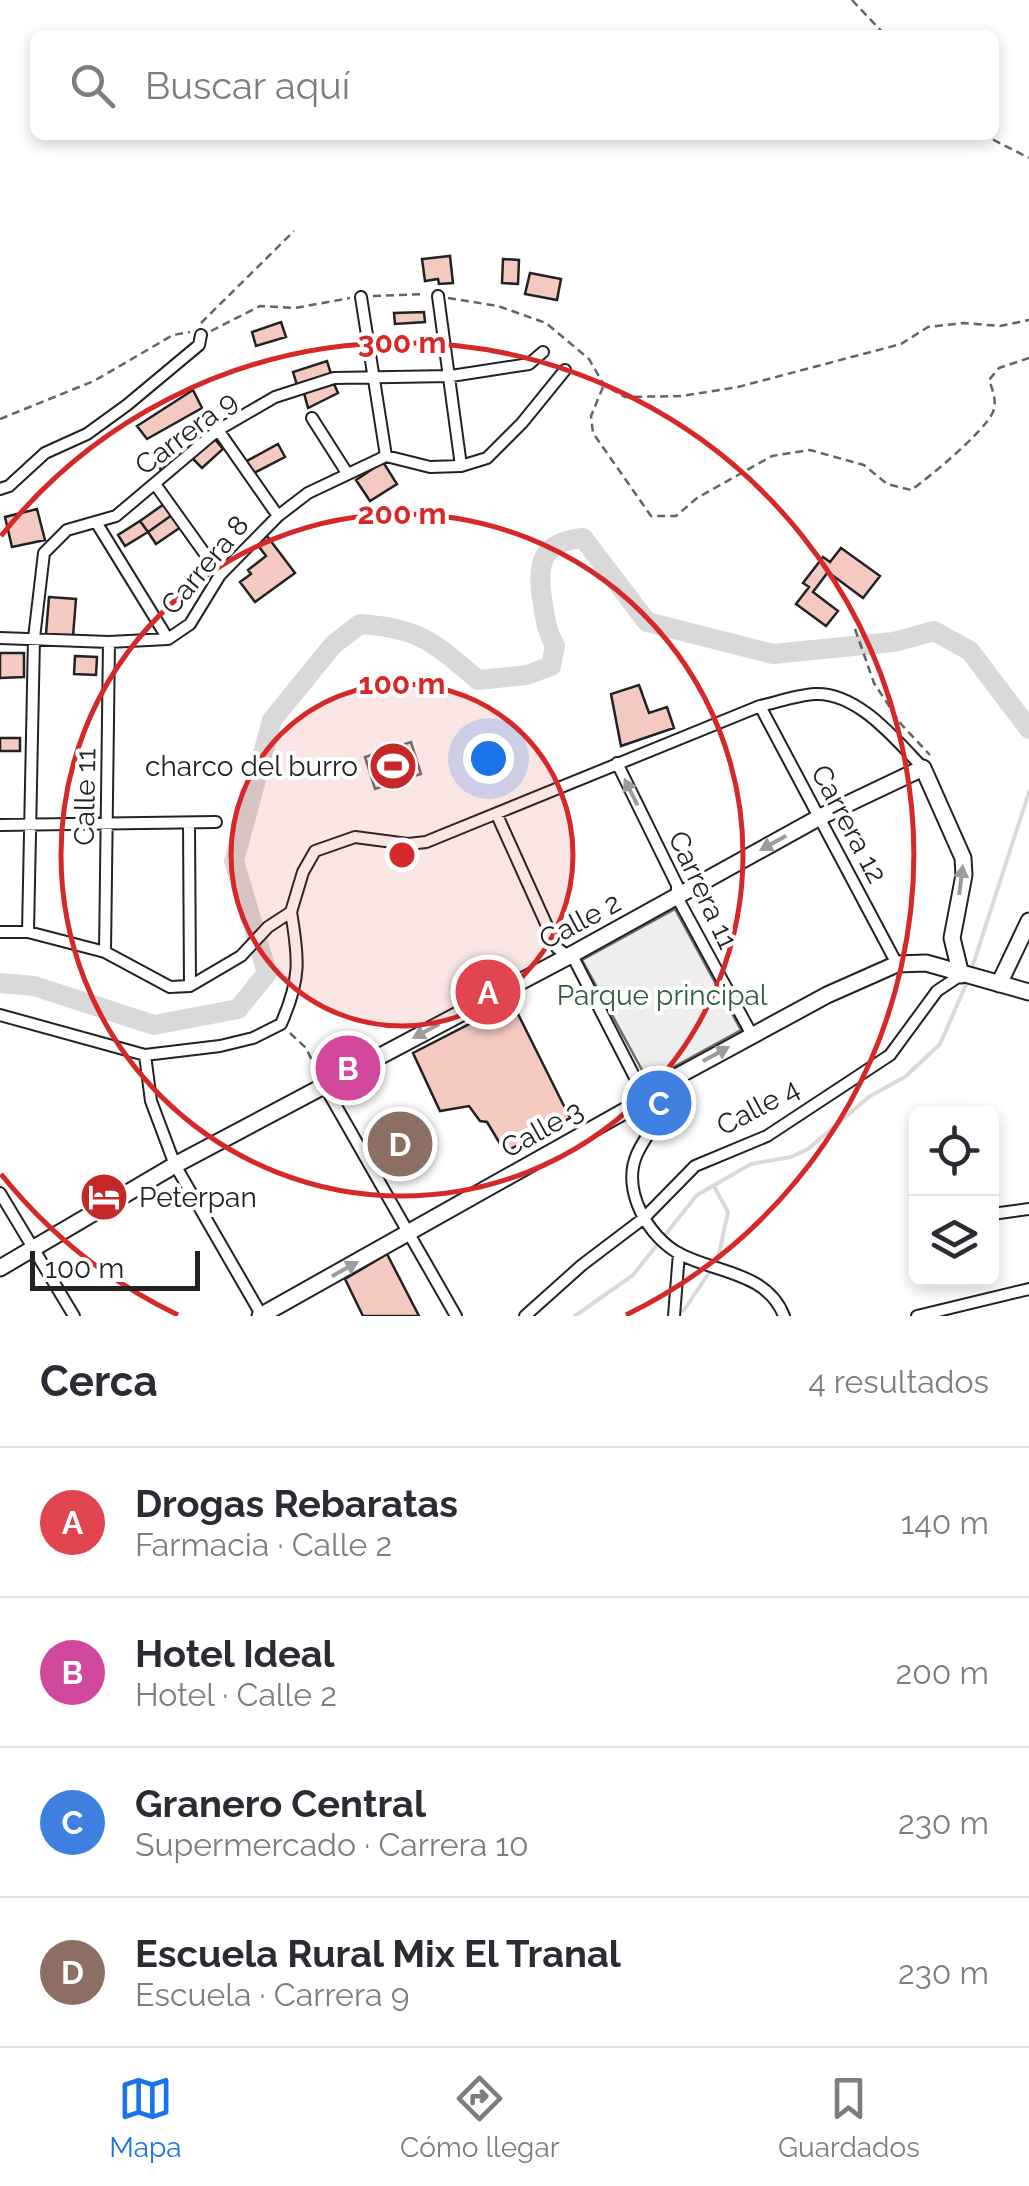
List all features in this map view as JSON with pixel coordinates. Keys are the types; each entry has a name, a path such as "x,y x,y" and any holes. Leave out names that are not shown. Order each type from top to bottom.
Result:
{"main road":[{"name":"Calle 2","path":"0,1268 175,1166 926,762"},
{"path":"926,762 963,858 964,875 952,938 963,976"},
{"path":"996,984 1029,921"},
{"path":"897,964 926,963 1029,992"},
{"name":"Calle 3","path":"261,1316 646,1099 652,1090 828,995 897,964"}],"street":[{"path":"438,296 452,376 461,466"},
{"path":"361,297 386,456 430,467 461,466 487,458 565,370"},
{"path":"0,489 9,486 45,453 87,434 127,405 200,345 201,335"},
{"name":"Carrera 9","path":"34,638 44,553 68,530 116,516 218,430 275,397 334,378 452,376 530,364 542,352"},
{"path":"312,418 347,473"},
{"path":"218,430 278,516"},
{"name":"Carrera 8","path":"0,638 110,642 168,639 190,624 220,574 278,516 308,493 386,456"},
{"path":"155,484 220,574"},
{"path":"96,522 168,639"},
{"path":"28,932 34,638"},
{"name":"Calle 11","path":"104,952 110,642"},
{"path":"0,1014 145,1055 253,1038 281,1024 293,997 298,972 290,912 303,872 315,851 355,837 417,844 760,706 812,694 841,699 856,706 926,762"},
{"name":"Carrera 12","path":"760,706 897,964"},
{"name":"Carrera 11","path":"617,763 677,885 677,897 752,1035"},
{"path":"497,815 557,948 576,961 646,1099 653,1127 635,1157 632,1190 644,1218 679,1253 760,1285 781,1307 784,1316"},
{"path":"0,824 216,822"},
{"path":"189,824 190,986"},
{"path":"0,932 28,932 104,952 170,987 190,986 241,956 268,927 290,912"},
{"name":"Calle 4","path":"526,1316 582,1265 644,1218 695,1166 767,1136 890,1056 937,991 963,976"},
{"path":"145,1055 151,1102 175,1166 261,1316"},
{"path":"324,1085 456,1316"},
{"path":"0,1194 74,1316"},
{"path":"999,1213 1029,1210"},
{"path":"674,1316 679,1253"},
{"path":"917,1316 1029,1289"}],"path":[{"path":"852,0 880,30"},
{"path":"994,140 1029,158"},
{"path":"0,419 94,382 172,335 193,331 294,231"},
{"path":"201,335 260,306 295,308 398,294 438,296 498,306 546,323 588,359 604,386 625,397 682,396 738,388 900,344 928,326 1000,326 1029,320"},
{"path":"604,386 591,416 593,433 651,516 676,516 698,498 772,456 810,450 864,465 888,484 911,490 934,474 992,414 995,398 989,380 999,368 1029,358"},
{"path":"855,629 874,684 926,762"},
{"path":"281,1024 306,1048 324,1085"}],"green space":[{"name":"charco del burro","path":"411,742 421,774 375,789 365,757"},
{"name":"Parque principal","path":"675,909 741,1030 648,1081 582,960"}],"building":[{"path":"450,256 453,283 425,281 422,259"},
{"path":"503,259 519,260 518,284 502,283"},
{"path":"530,273 561,279 557,300 525,294"},
{"path":"424,312 425,322 395,324 394,313"},
{"path":"281,322 286,337 256,346 252,332"},
{"path":"327,361 331,374 297,385 293,372"},
{"path":"334,384 338,393 308,408 304,393"},
{"path":"193,390 202,408 147,439 137,426"},
{"path":"213,437 223,449 202,468 191,457"},
{"path":"177,441 187,452 164,473 154,462"},
{"path":"278,444 285,457 252,474 245,462"},
{"path":"383,462 397,484 370,501 356,480"},
{"path":"164,504 172,515 148,532 140,521"},
{"path":"37,509 45,540 12,547 5,517"},
{"path":"172,515 181,527 156,544 148,532"},
{"path":"140,521 148,532 125,546 118,535"},
{"path":"267,536 295,573 255,602 240,582 266,556 257,544"},
{"path":"841,548 880,576 863,598 828,572 813,592 838,611 826,626 796,604 809,587 803,583 823,557 830,562"},
{"path":"49,597 76,599 73,636 46,634"},
{"path":"0,653 24,653 24,677 0,678"},
{"path":"75,656 97,657 96,675 74,674"},
{"path":"639,685 649,713 667,707 674,728 621,746 611,694"},
{"path":"0,738 20,738 20,751 0,751"},
{"path":"512,1002 570,1118 505,1152 487,1122 480,1121 469,1106 440,1111 413,1053"},
{"path":"387,1254 419,1316 363,1316 345,1279"}],"waterway":[{"path":"0,983 34,986 154,1025 238,1009 267,973 234,861 272,720 333,645 360,624 413,634 450,656 478,680 527,675 551,666 555,646 544,611 540,575 545,556 569,540 583,538 647,622 773,654 894,642 934,631 970,651 1029,729"},
{"path":"971,971 1029,792"},
{"path":"575,1316 633,1275 697,1195 751,1164 791,1157 808,1149 870,1096 905,1077 940,1044 968,980"},
{"path":"715,1188 728,1212 719,1254"},
{"path":"676,1314 684,1310 711,1270"}],"place":[{"name":"charco del burro","path":"393,766"},
{"name":"Drogas Rebaratas","path":"488,992"},
{"name":"Hotel Ideal","path":"348,1068"},
{"name":"Granero Central","path":"659,1103"},
{"name":"Escuela Rural Mix El Tranal","path":"400,1144"},
{"name":"Peterpan","path":"104,1197"}]}
